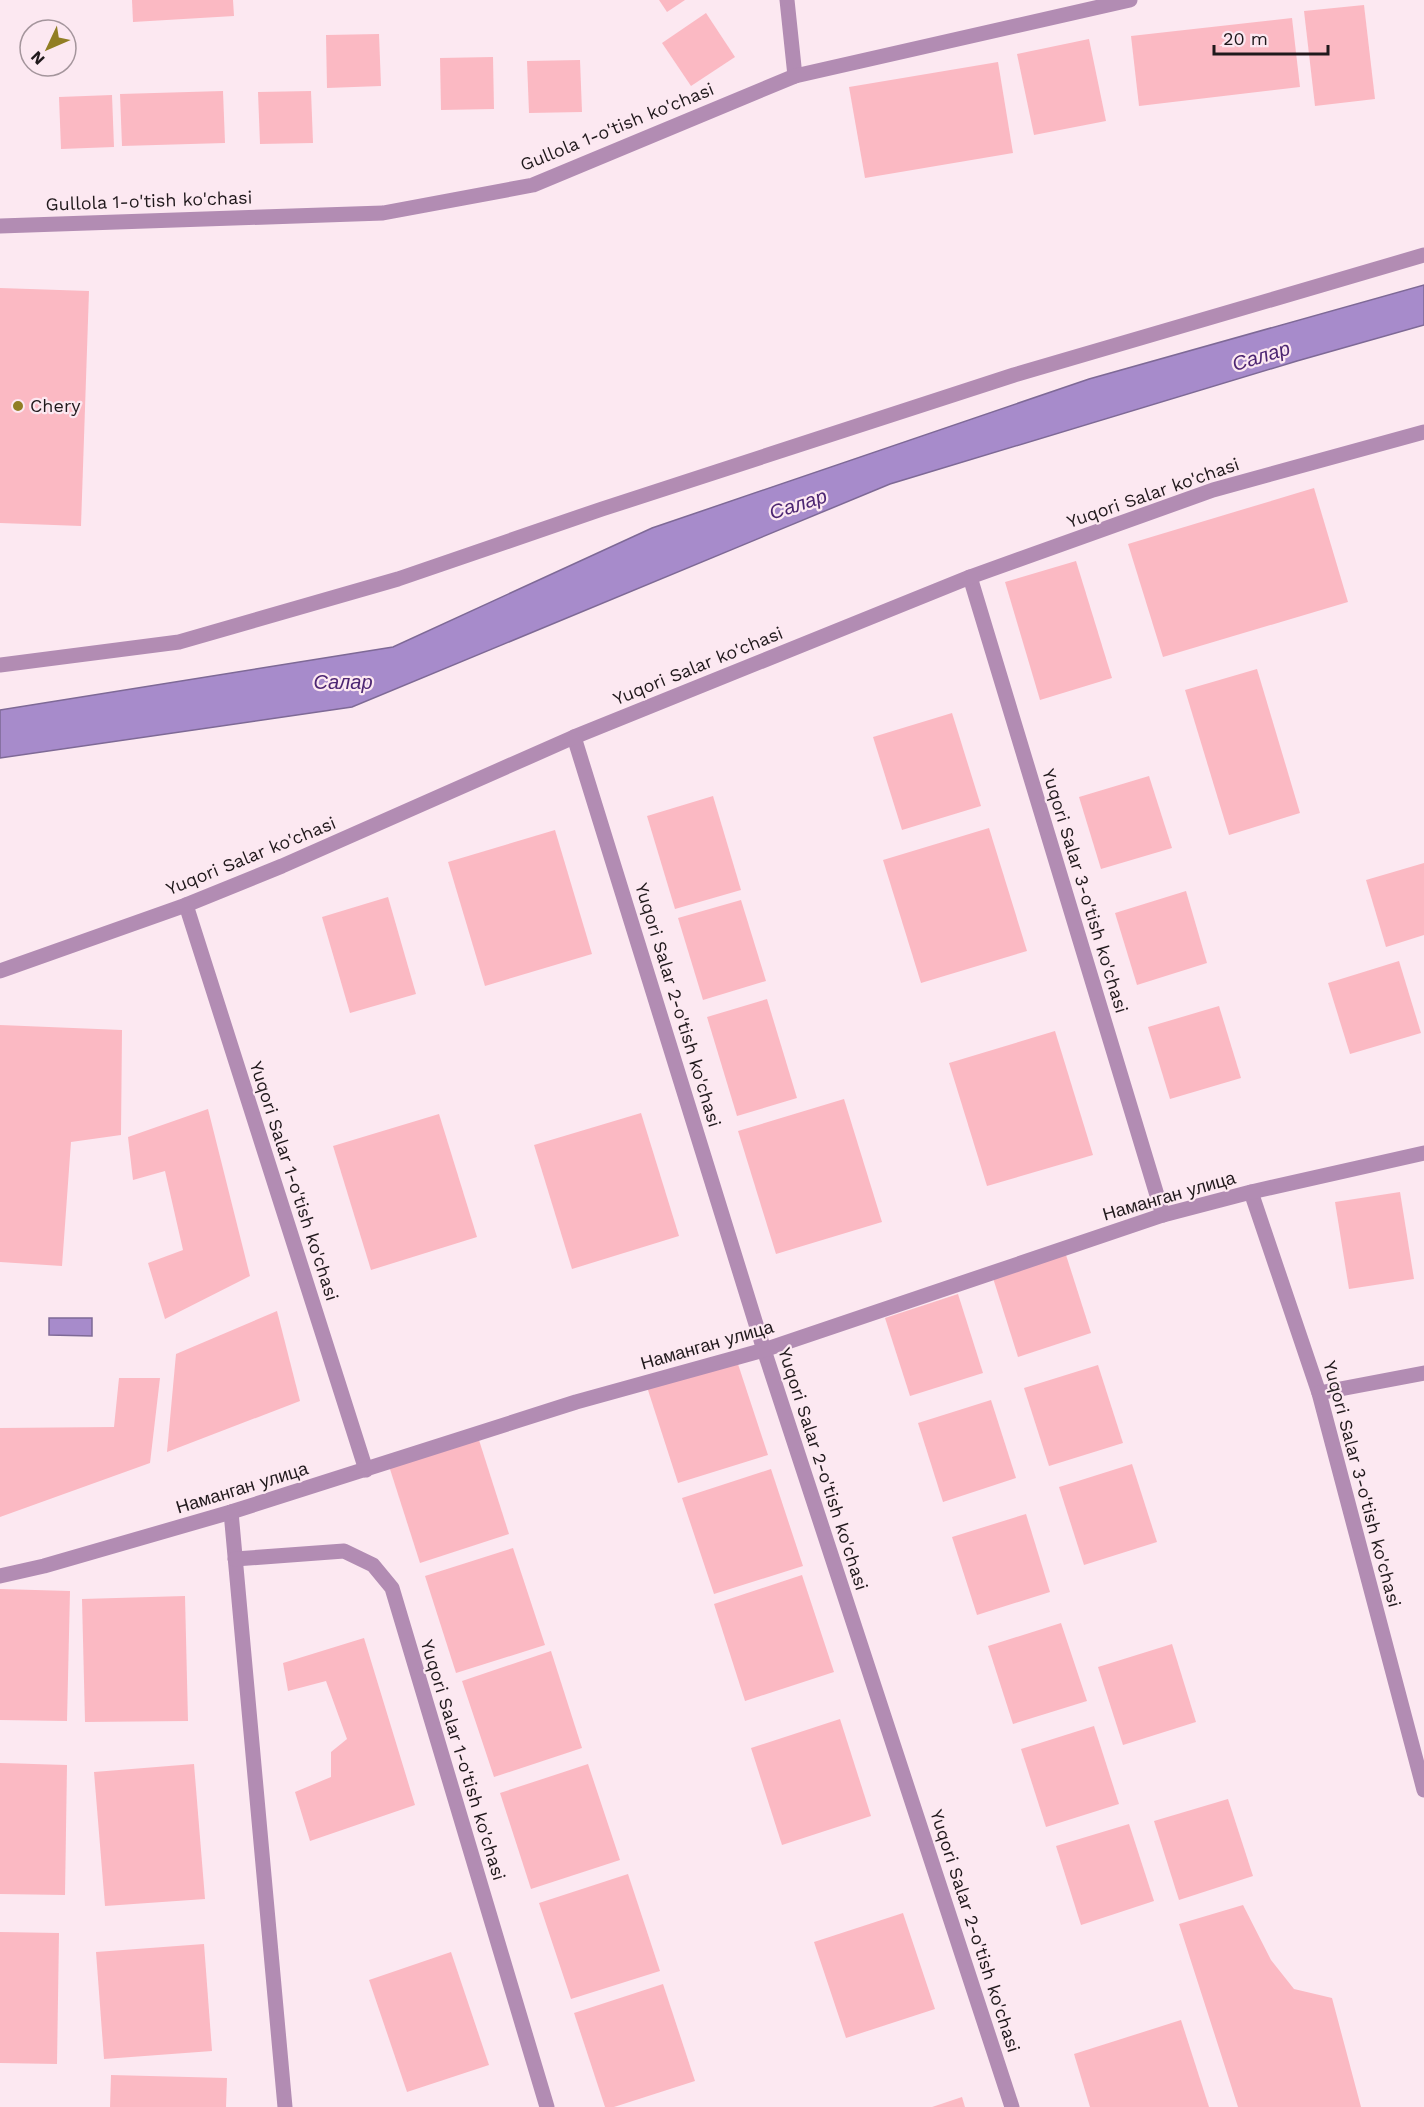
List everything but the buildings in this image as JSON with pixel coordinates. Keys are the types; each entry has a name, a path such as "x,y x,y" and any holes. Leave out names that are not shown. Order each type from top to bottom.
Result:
{"street":[{"path":"787,0 795,76"},
{"name":"Gullola 1-o'tish ko'chasi","path":"0,226 383,213 532,185 795,76 1130,0"},
{"path":"0,665 179,642 398,579 602,509 1014,375 1424,255"},
{"name":"Yuqori Salar ko'chasi","path":"0,971 186,904 282,866 574,737 970,578 1213,490 1424,432"},
{"name":"Yuqori Salar 3-o'tish ko'chasi","path":"970,578 1163,1215"},
{"name":"Yuqori Salar 2-o'tish ko'chasi","path":"574,737 764,1350 1012,2107"},
{"name":"Yuqori Salar 1-o'tish ko'chasi","path":"186,904 366,1470"},
{"name":"Наманган улица","path":"0,1576 44,1566 231,1512 576,1402 764,1350 1163,1215 1251,1192 1424,1154"},
{"name":"Yuqori Salar 3-o'tish ko'chasi","path":"1251,1192 1319,1393 1424,1790"},
{"path":"1319,1393 1424,1373"},
{"path":"231,1512 285,2107"},
{"name":"Yuqori Salar 1-o'tish ko'chasi","path":"235,1559 344,1551 373,1565 392,1588 546,2107"}],"water":[{"name":"Салар","path":"1424,285 1424,325 890,484 352,707 0,758 0,710 393,647 652,528 1089,379"},
{"path":"49,1318 92,1318 92,1336 49,1335"}],"place":[{"name":"Chery","path":"18,406"}]}
